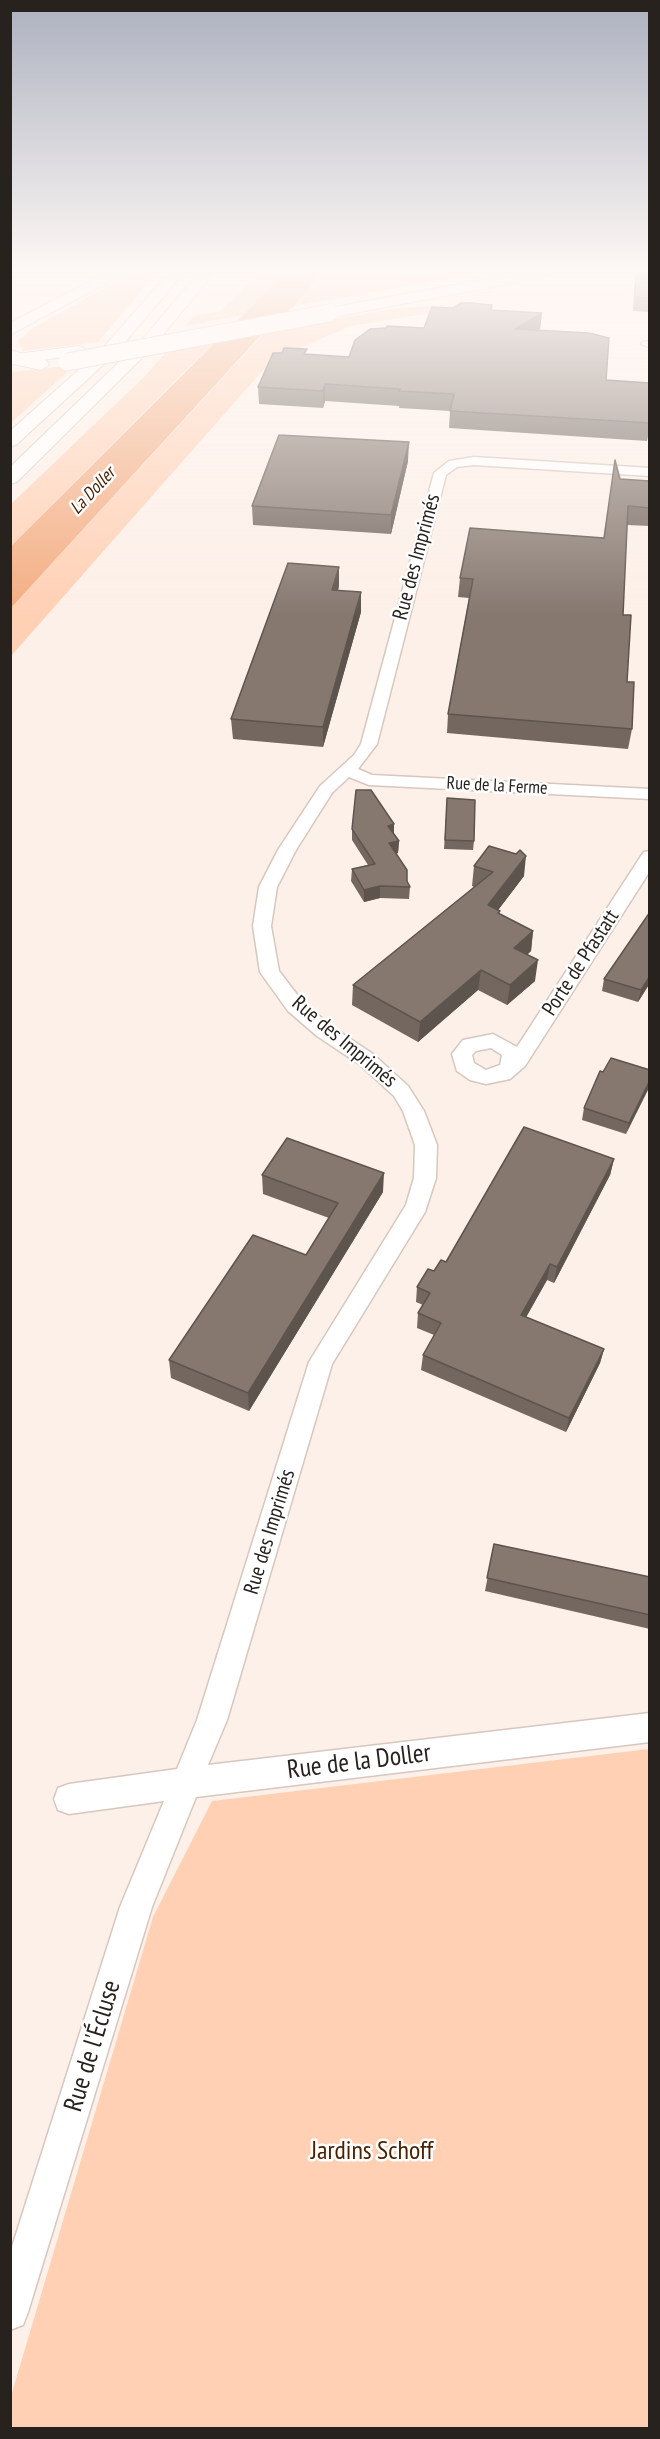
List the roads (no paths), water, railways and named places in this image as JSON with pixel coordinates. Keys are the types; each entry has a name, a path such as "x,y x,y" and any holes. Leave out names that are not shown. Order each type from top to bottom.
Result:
{"main road":[{"path":"10,441 70,387"},
{"path":"10,478 103,387"}],"street":[{"name":"Rue des Imprimés","path":"185,1783 212,1720 321,1362 417,1206 425,1178 426,1145 413,1111 401,1091 366,1059 324,1031 295,1006 270,972 262,926 268,887 287,850 326,790 360,758 369,744 440,473 453,464 474,461 650,472"},
{"name":"Rue de la Ferme","path":"346,770 369,780 650,794"},
{"name":"Porte de Pfastatt","path":"509,1069 518,1061 650,856"},
{"name":"Rue de la Doller","path":"69,1799 650,1727"},
{"name":"Rue de l'Écluse","path":"10,2312 136,1907 185,1783"}],"water":[{"name":"La Doller","path":"171,387 214,387 11,608 11,546"}],"park label":[{"name":"Jardins Schoff","path":"372,2152"}]}
